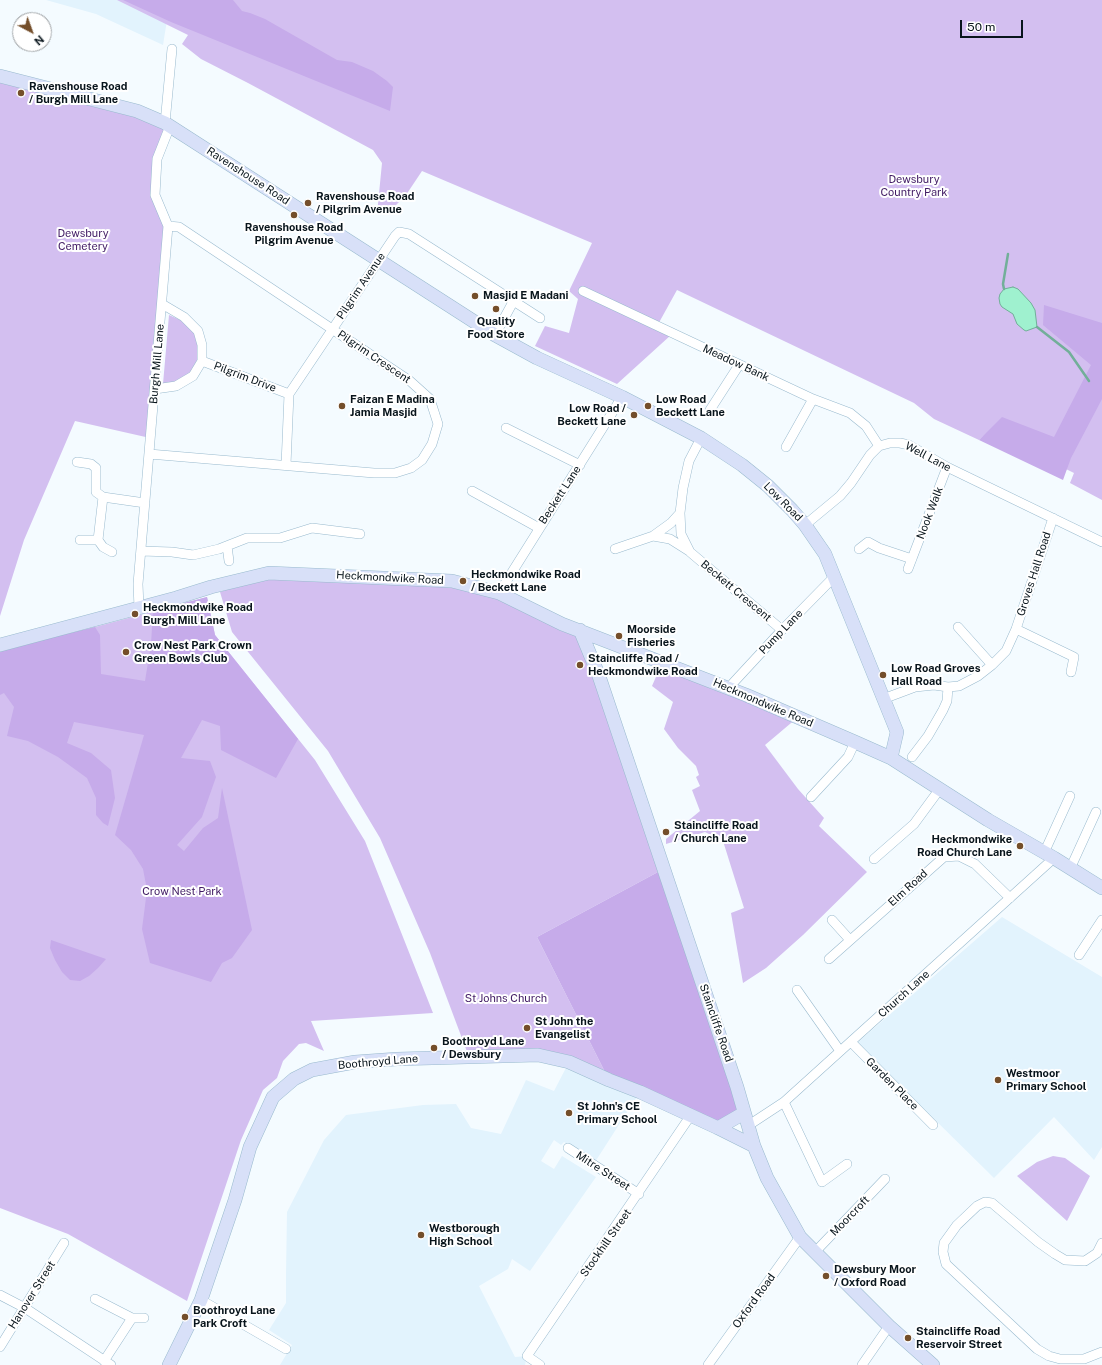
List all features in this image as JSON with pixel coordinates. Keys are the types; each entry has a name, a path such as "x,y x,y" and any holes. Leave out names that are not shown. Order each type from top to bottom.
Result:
{"street":[{"name":"Burgh Mill Lane","path":"139,608 138,584 168,226 155,195 157,159 167,124 172,49"},
{"name":"Ravenshouse Road","path":"0,76 137,111 167,124 495,335 537,358"},
{"name":"Pilgrim Crescent","path":"149,454 374,473 395,473 411,468 422,460 432,444 438,424 430,399 410,381 179,227 168,226"},
{"name":"Pilgrim Avenue","path":"289,394 399,232 408,234 540,318"},
{"name":"Meadow Bank","path":"583,291 813,399 850,414 866,426 879,446"},
{"path":"495,335 513,302"},
{"name":"Pilgrim Drive","path":"155,389 176,386 193,376 202,361 202,345 198,331 184,317 162,304"},
{"name":"Low Road","path":"537,358 622,397 701,438 742,465 768,486 805,525 825,554 897,732 891,758"},
{"name":"Pilgrim Drive","path":"202,361 289,394"},
{"path":"710,410 739,364"},
{"path":"286,465 289,394"},
{"name":"Beckett Lane","path":"499,593 622,397"},
{"path":"786,447 813,399"},
{"path":"506,428 580,465"},
{"name":"Beckett Crescent","path":"690,552 681,534 680,513 683,488 689,461 701,438"},
{"name":"Well Lane","path":"879,446 890,443 909,445 947,467 1102,542"},
{"path":"805,525 840,496 851,483 870,455 879,446"},
{"path":"77,462 91,464 96,468 96,492 103,497 145,503"},
{"name":"Nook Walk","path":"908,569 947,467"},
{"path":"472,491 539,528"},
{"path":"103,497 98,540 104,548 112,552"},
{"path":"615,549 653,536 671,523 680,513"},
{"name":"Groves Hall Road","path":"883,699 914,687 934,685 948,687 959,686 978,676 1006,651 1016,629 1053,518"},
{"path":"141,551 172,552 193,555 227,546 247,538 280,538 312,528 360,534"},
{"name":"Beckett Crescent","path":"653,536 670,539 690,552 782,630"},
{"path":"80,540 98,540"},
{"path":"859,549 868,542 879,548 912,559"},
{"path":"227,546 229,561"},
{"name":"Heckmondwike Road","path":"0,645 176,598 211,587 269,573 452,581 499,593 562,624 730,689 891,758 939,790 1102,888"},
{"name":"Pump Lane","path":"730,689 733,683 782,630 834,577"},
{"path":"958,627 992,665"},
{"name":"Groves Hall Road","path":"1016,629 1074,657 1071,672"},
{"name":"Staincliffe Road","path":"580,630 599,676 737,1087 754,1146 767,1178 800,1237 889,1326 933,1365"},
{"path":"912,757 928,736 943,710 947,701 948,687"},
{"path":"811,797 848,757 855,742"},
{"path":"874,859 914,824 939,790"},
{"path":"1049,856 1070,796"},
{"path":"1070,870 1096,812"},
{"name":"Elm Road","path":"829,959 944,857 959,856 976,864 1010,898"},
{"name":"Church Lane","path":"747,1119 784,1102 1010,898 1049,856"},
{"path":"832,920 850,940"},
{"path":"1079,955 1102,920"},
{"path":"797,990 840,1051"},
{"name":"Garden Place","path":"851,1042 933,1125"},
{"name":"Boothroyd Lane","path":"169,1365 201,1300 235,1200 250,1147 272,1097 294,1079 312,1070 355,1062 397,1059 538,1055 569,1062 609,1080 644,1093 754,1146"},
{"path":"784,1102 822,1182 847,1164"},
{"name":"Stockhill Street","path":"540,1365 527,1356 692,1116"},
{"path":"718,1128 747,1119"},
{"name":"Mitre Street","path":"568,1148 639,1194"},
{"name":"Moorcroft","path":"815,1252 885,1179"},
{"path":"1102,1243 1097,1253 1085,1261 1065,1260 1038,1242 992,1203 985,1202 977,1206 957,1225 944,1243 942,1252 946,1264 1038,1349 1049,1356 1060,1359 1084,1359 1102,1352"},
{"name":"Oxford Road","path":"708,1365 800,1237"},
{"name":"Hanover Street","path":"0,1347 64,1243"},
{"path":"0,1295 25,1308 108,1363 132,1318"},
{"path":"95,1299 132,1318 144,1318"},
{"path":"201,1300 286,1349"},
{"path":"862,1365 889,1326"}],"shaded area":[{"path":"46,0 123,0 167,20 163,45 96,14"},
{"path":"1013,287 1018,289 1031,303 1035,310 1037,327 1026,331 1024,330 1017,324 1013,314 1000,304 1000,294 1004,289"},
{"name":"Westmoor Primary School","path":"1002,917 1102,977 1102,1147 1094,1160 1054,1117 994,1178 857,1043"},
{"name":"Westborough High School","path":"569,1062 640,1092 595,1162 564,1142 561,1145 554,1140 541,1161 554,1169 562,1156 596,1177 530,1271 512,1259 508,1269 479,1286 515,1357 527,1356 525,1365 280,1365 292,1345 269,1330 286,1303 287,1212 324,1140 346,1115 423,1105 456,1104 471,1128 501,1134 526,1080 554,1091"}],"green space":[{"name":"Dewsbury Country Park","path":"117,0 1102,0 1102,500 1070,483 1074,473 989,431 979,440 934,419 914,403 677,290 656,328 671,335 617,384 535,346 545,326 569,333 578,299 569,291 592,243 422,171 406,195 393,208 377,214 382,163 373,150 201,59 182,44 188,35"},
{"path":"123,0 233,0 242,11 265,19 337,60 352,62 373,71 393,87 390,111 171,22"},
{"name":"Dewsbury Cemetery","path":"0,76 165,123 157,159 155,195 168,226 150,438 75,421 24,540 0,616"},
{"path":"1044,305 1102,323 1102,399 1071,458 1063,480 979,440 1002,417 1054,437 1091,365 1043,325"},
{"path":"169,315 185,322 193,330 198,343 199,356 191,373 173,383 163,384"},
{"name":"St Johns Church","path":"269,573 452,581 580,630 599,676 658,872 537,937 609,1080 569,1062 469,1057 430,953 380,838 328,751 232,632 220,592"},
{"name":"Crow Nest Park","path":"207,597 215,635 315,760 365,841 433,1013 311,1021 324,1051 306,1043 299,1044 283,1061 277,1078 263,1090 241,1140 187,1301 68,1234 0,1208 0,650 95,627"},
{"path":"207,597 215,635 298,739 276,778 221,750 220,726 202,720 181,758 210,761 216,777 202,817 177,845 184,851 203,828 218,818 222,788 252,930 232,958 222,963 211,982 150,963 142,929 147,890 143,869 131,850 115,835 144,735 74,722 67,743 91,753 111,770 115,798 108,826 96,815 96,798 87,778 58,757 28,741 7,736 14,707 4,693 0,695 0,650 95,627 100,635 101,674 145,681 151,644 153,611"},
{"path":"662,663 797,718 765,745 798,789 824,818 819,826 867,872 803,935 766,968 743,983 731,913 744,908 723,841 705,832 666,844 666,839 700,811 692,790 700,786 696,777 699,775 696,766 678,748 664,729 673,702 652,686"},
{"path":"658,872 737,1087 744,1113 718,1128 609,1080 537,937"},
{"path":"51,940 106,959 89,976 80,981 70,980 62,972 55,960 50,948"},
{"path":"1053,1156 1065,1158 1090,1176 1067,1221 1017,1176 1037,1162"}],"waterway":[{"path":"1004,289 1003,284 1008,254"},
{"path":"1037,327 1069,352 1089,381"}],"place":[{"name":"Ravenshouse Road / Burgh Mill Lane","path":"21,93"},
{"name":"Ravenshouse Road / Pilgrim Avenue","path":"308,203"},
{"name":"Ravenshouse Road Pilgrim Avenue","path":"294,215"},
{"name":"Masjid E Madani","path":"475,296"},
{"name":"Quality Food Store","path":"496,309"},
{"name":"Faizan E Madina Jamia Masjid","path":"342,406"},
{"name":"Low Road Beckett Lane","path":"648,406"},
{"name":"Low Road / Beckett Lane","path":"634,415"},
{"name":"Heckmondwike Road / Beckett Lane","path":"463,581"},
{"name":"Heckmondwike Road Burgh Mill Lane","path":"135,614"},
{"name":"Moorside Fisheries","path":"619,636"},
{"name":"Crow Nest Park Crown Green Bowls Club","path":"126,652"},
{"name":"Staincliffe Road / Heckmondwike Road","path":"580,665"},
{"name":"Low Road Groves Hall Road","path":"883,675"},
{"name":"Staincliffe Road / Church Lane","path":"666,832"},
{"name":"Heckmondwike Road Church Lane","path":"1020,846"},
{"name":"St John the Evangelist","path":"527,1028"},
{"name":"Boothroyd Lane / Dewsbury","path":"434,1048"},
{"name":"Westmoor Primary School","path":"998,1080"},
{"name":"St John's CE Primary School","path":"569,1113"},
{"name":"Westborough High School","path":"421,1235"},
{"name":"Dewsbury Moor / Oxford Road","path":"826,1276"},
{"name":"Boothroyd Lane Park Croft","path":"185,1317"},
{"name":"Staincliffe Road Reservoir Street","path":"908,1338"}]}
